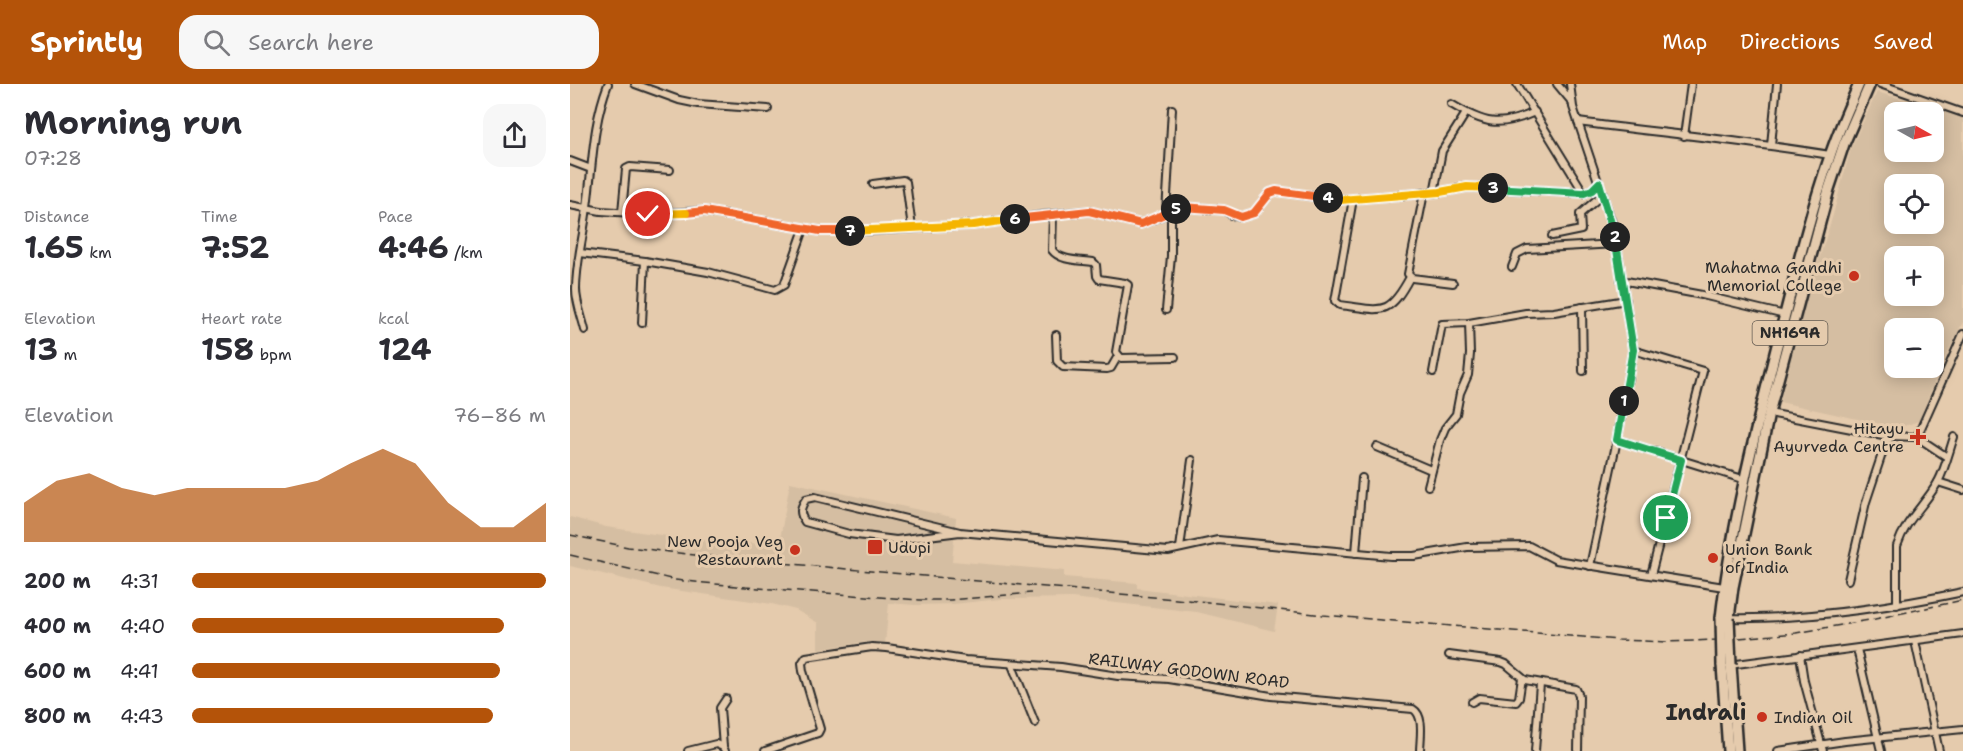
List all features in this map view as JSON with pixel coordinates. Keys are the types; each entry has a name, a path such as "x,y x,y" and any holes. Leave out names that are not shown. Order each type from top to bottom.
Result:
{"highway":[{"name":"NH169A","path":"1725,618 1810,220 1830,155 1859,84"},
{"name":"NH169A","path":"1728,751 1724,587 1746,480 1785,315 1797,287 1836,169 1870,84"},
{"name":"NH169A","path":"1727,665 1737,751"}],"street":[{"path":"585,330 576,293 597,114 608,84"},
{"path":"635,84 679,100 698,104 768,109"},
{"path":"1517,84 1584,193"},
{"path":"1557,84 1572,103"},
{"path":"1570,84 1572,103 1614,229 1633,350 1617,440 1590,566"},
{"path":"1684,136 1690,84"},
{"path":"1771,145 1777,84"},
{"path":"1880,84 1963,113"},
{"path":"1451,104 1491,123 1511,121 1535,112"},
{"path":"1166,310 1171,256 1168,212 1172,109"},
{"path":"1434,193 1442,151 1466,113"},
{"path":"1578,122 1771,145 1830,155"},
{"path":"570,161 591,169"},
{"path":"622,212 626,169 630,167 670,170"},
{"path":"873,184 903,180 906,182 912,228"},
{"path":"570,205 658,214 704,211 820,231 868,231 973,225 1089,211 1141,224 1183,207 1224,210 1241,217 1254,213 1270,193 1276,191 1340,200 1434,193 1467,187 1584,193 1592,190 1599,183"},
{"path":"1410,277 1407,272 1424,194"},
{"path":"1552,236 1581,230 1580,214 1603,194"},
{"path":"1353,199 1335,300 1340,305 1380,310 1391,306 1410,277"},
{"path":"1053,214 1052,250 1054,254 1059,257 1093,262 1096,265 1096,276 1099,279 1128,285 1116,352 1118,356 1111,368 1063,367 1057,362 1056,334"},
{"path":"580,253 708,272 775,290 784,285 804,229"},
{"path":"1512,267 1517,254 1527,249 1616,244"},
{"path":"642,323 645,261"},
{"path":"1410,277 1453,283"},
{"path":"1621,279 1785,315"},
{"path":"1433,372 1442,324 1469,323 1526,313 1554,312 1626,300"},
{"path":"1582,307 1583,371"},
{"path":"1428,486 1445,428 1456,414 1460,393 1468,375 1469,323"},
{"path":"1917,437 1963,334"},
{"path":"1633,350 1703,371 1651,575"},
{"path":"1118,356 1121,358 1175,357"},
{"path":"1769,413 1888,436 1917,437 1947,457"},
{"path":"1848,580 1866,502 1888,436"},
{"path":"1897,606 1897,546 1913,514 1938,482 1954,437"},
{"path":"1617,440 1746,480"},
{"path":"1377,447 1431,470"},
{"path":"1180,548 1192,460"},
{"path":"1356,553 1362,478"},
{"path":"1938,482 1963,490"},
{"path":"960,532 904,540 849,534 805,522 801,515 801,506 806,499 815,497 960,532 1168,551 1218,540 1414,556 1467,547 1529,546 1556,560 1724,587"},
{"path":"1725,618 1750,620 1897,606 1963,591"},
{"path":"1727,665 1963,634"},
{"path":"1915,641 1939,751"},
{"name":"RAILWAY GODOWN ROAD","path":"765,751 818,733 820,729 803,671 802,663 806,657 872,647 1012,665 1061,667 1118,676 1169,679 1271,696 1413,708 1420,717 1420,751"},
{"path":"1857,649 1881,751"},
{"path":"1449,655 1506,664 1522,678 1540,684 1574,687 1578,692 1578,751"},
{"path":"1800,655 1804,681 1822,748"},
{"path":"1012,665 1035,723"},
{"path":"1472,702 1479,698 1516,702 1519,698 1522,678"},
{"path":"1535,751 1540,684"},
{"path":"724,749 720,708 726,699"},
{"path":"1778,751 1822,748 1845,741 1963,729"},
{"path":"688,751 716,744 724,749"}],"shaded area":[{"name":"Mahatma Gandhi Memorial College","path":"1877,92 1911,102 1884,102 1884,162 1944,162 1944,111 1963,117 1963,322 1944,359 1944,318 1884,318 1884,378 1936,378 1919,421 1898,428 1780,402 1806,300 1851,148"},
{"path":"790,482 956,518 952,561 1064,571 1064,577 1137,583 1137,588 1278,605 1274,631 1197,612 1072,598 1000,599 953,604 889,603 885,644 865,642 818,649 818,623 796,610 772,604 661,588 570,566 570,517 606,527 688,539 779,545"}],"railway":[{"path":"570,535 628,547 695,555 1208,602 1323,615 1618,640 1668,642 1796,633 1963,600"},
{"path":"570,555 675,580 746,587 920,600 950,600 1031,593"}],"place":[{"name":"Mahatma Gandhi Memorial College","path":"1854,276"},
{"name":"Hitayu Ayurveda Centre","path":"1918,437"},
{"name":"Udupi","path":"875,547"},
{"name":"New Pooja Veg Restaurant","path":"795,550"},
{"name":"Union Bank of India","path":"1713,558"},
{"name":"Indian Oil","path":"1762,717"}],"district":[{"name":"Indrali","path":"1706,712"}],"route":[{"path":"648,214 704,211 820,231 868,231 973,225 1089,211 1141,224 1183,207 1224,210 1241,217 1254,213 1270,193 1276,191 1340,200 1440,192 1467,187 1584,193 1592,190 1599,183 1614,229 1633,350 1617,440 1681,460 1666,518"}]}
